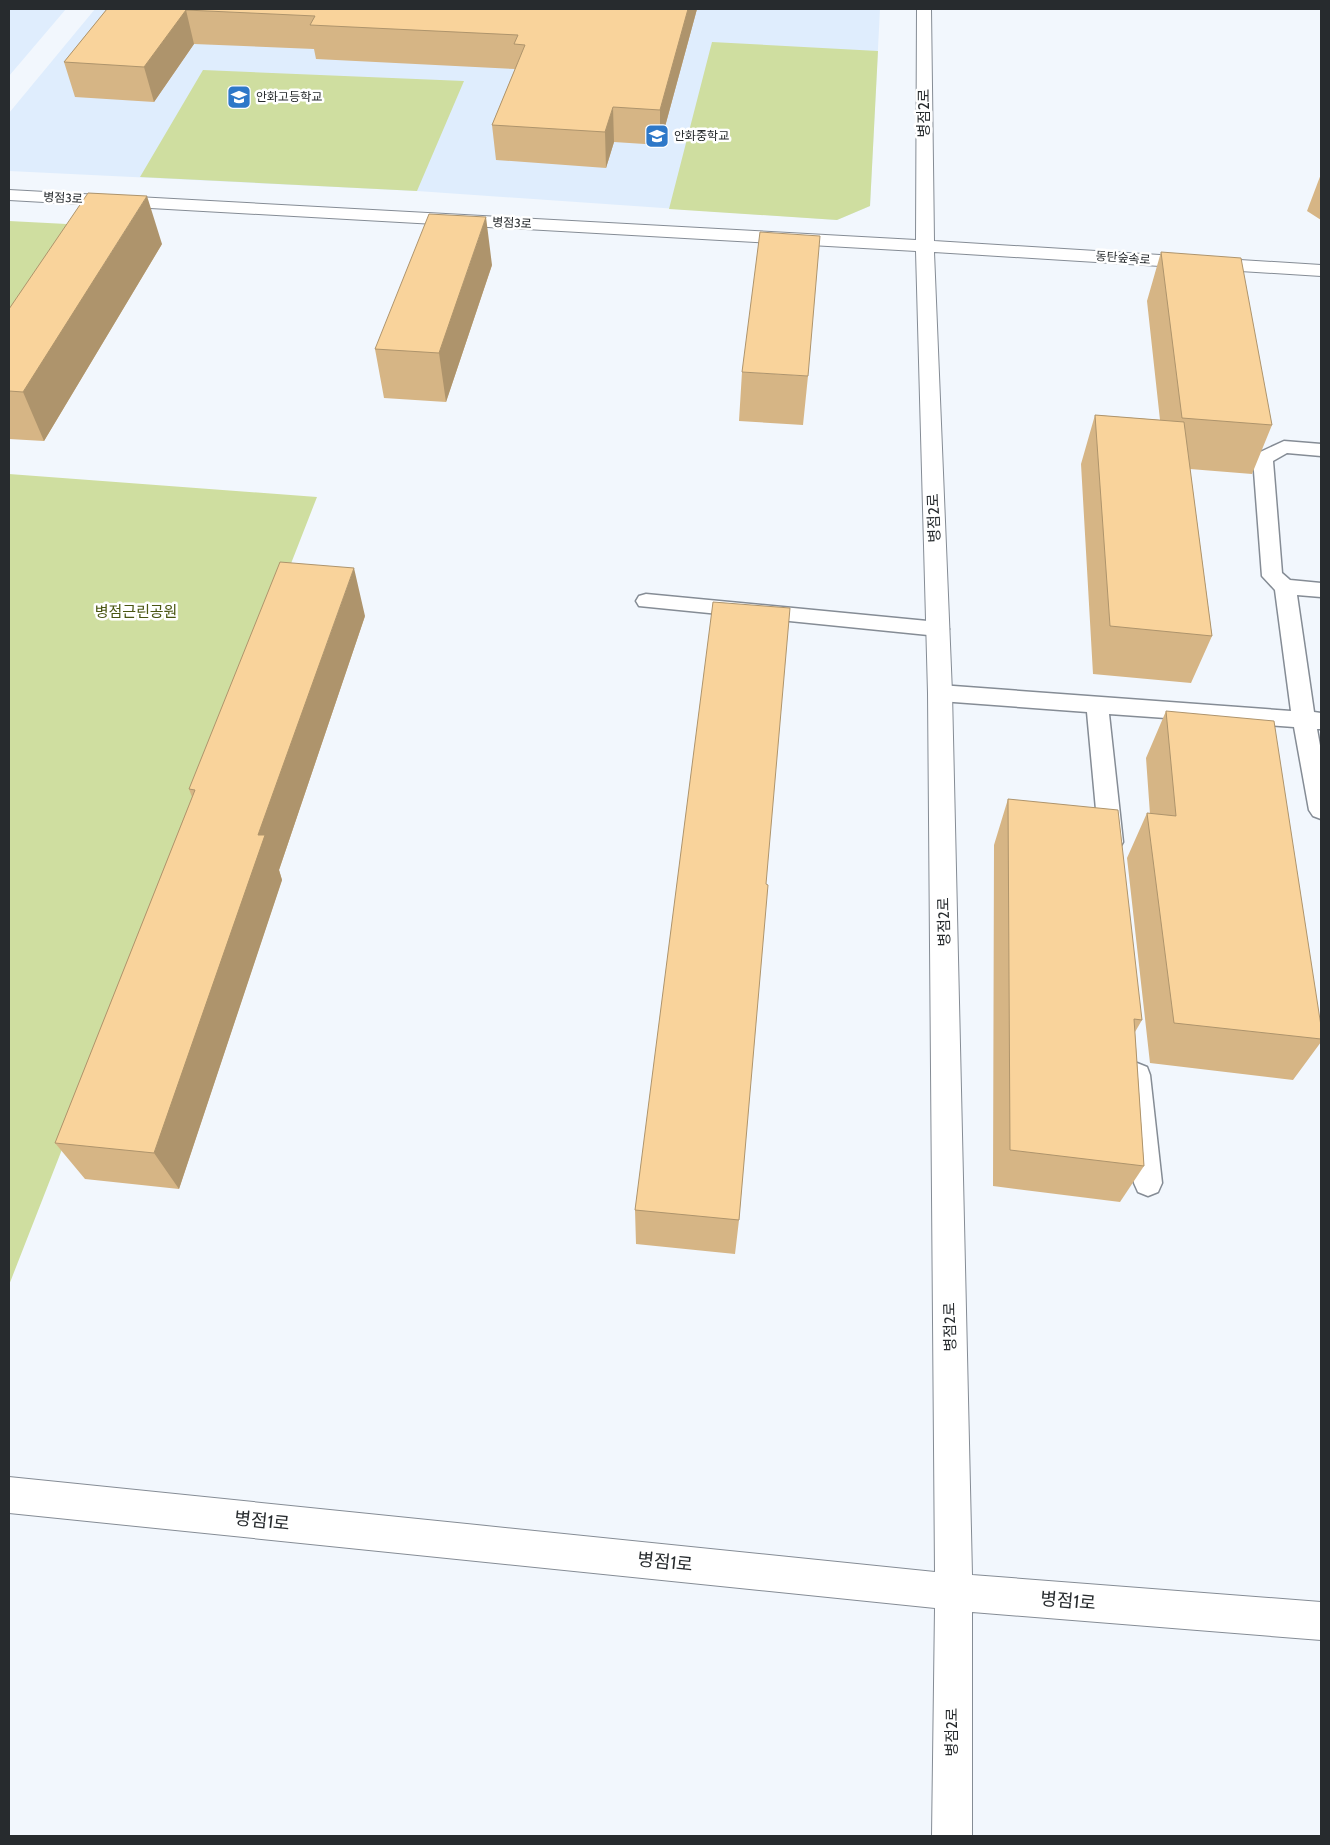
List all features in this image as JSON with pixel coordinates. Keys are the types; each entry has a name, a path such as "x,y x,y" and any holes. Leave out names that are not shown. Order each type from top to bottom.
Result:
{"street":[{"name":"병점2로","path":"924,9 926,246 940,693 954,1592 952,1836"},
{"name":"병점3로","path":"9,195 926,246"},
{"name":"동탄숲속로","path":"926,246 1321,270"},
{"name":"병점1로","path":"9,1495 954,1592 1321,1621"}],"lane":[{"path":"1321,450 1284,448 1263,458 1272,576 1285,587 1321,590"},
{"path":"1285,587 1312,721 1321,810"},
{"path":"646,601 938,629"},
{"path":"940,693 1312,721"},
{"path":"1097,705 1114,861"},
{"path":"1135,1056 1148,1182"}],"shaded area":[{"path":"9,9 66,9 9,76"},
{"path":"95,9 880,9 870,206 837,220 417,191 9,171 9,113"}],"green space":[{"path":"712,42 878,51 870,206 837,220 669,209"},
{"path":"203,70 464,81 417,191 140,177"},
{"path":"9,221 86,225 9,342"},
{"name":"병점근린공원","path":"9,474 317,497 9,1285"}],"building":[{"path":"107,9 688,9 660,110 613,107 605,132 492,125 525,45 514,44 518,35 310,25 315,16 186,10 144,67 64,62"},
{"path":"88,193 147,196 23,392 9,391 9,309"},
{"path":"429,214 486,217 439,353 375,349"},
{"path":"760,232 820,236 808,376 742,372"},
{"path":"1161,252 1241,258 1272,425 1182,418"},
{"path":"1095,415 1184,422 1212,636 1110,626"},
{"path":"280,562 354,568 258,835 265,835 154,1153 55,1143 195,790 189,789"},
{"path":"713,602 790,608 739,1220 635,1210"},
{"path":"1166,711 1274,721 1321,1026 1321,1039 1174,1023 1147,813 1176,816"},
{"path":"1008,799 1118,810 1142,1020 1134,1019 1144,1166 1010,1150"}],"place":[{"name":"안화고등학교","path":"239,97"},
{"name":"안화중학교","path":"657,136"}]}
